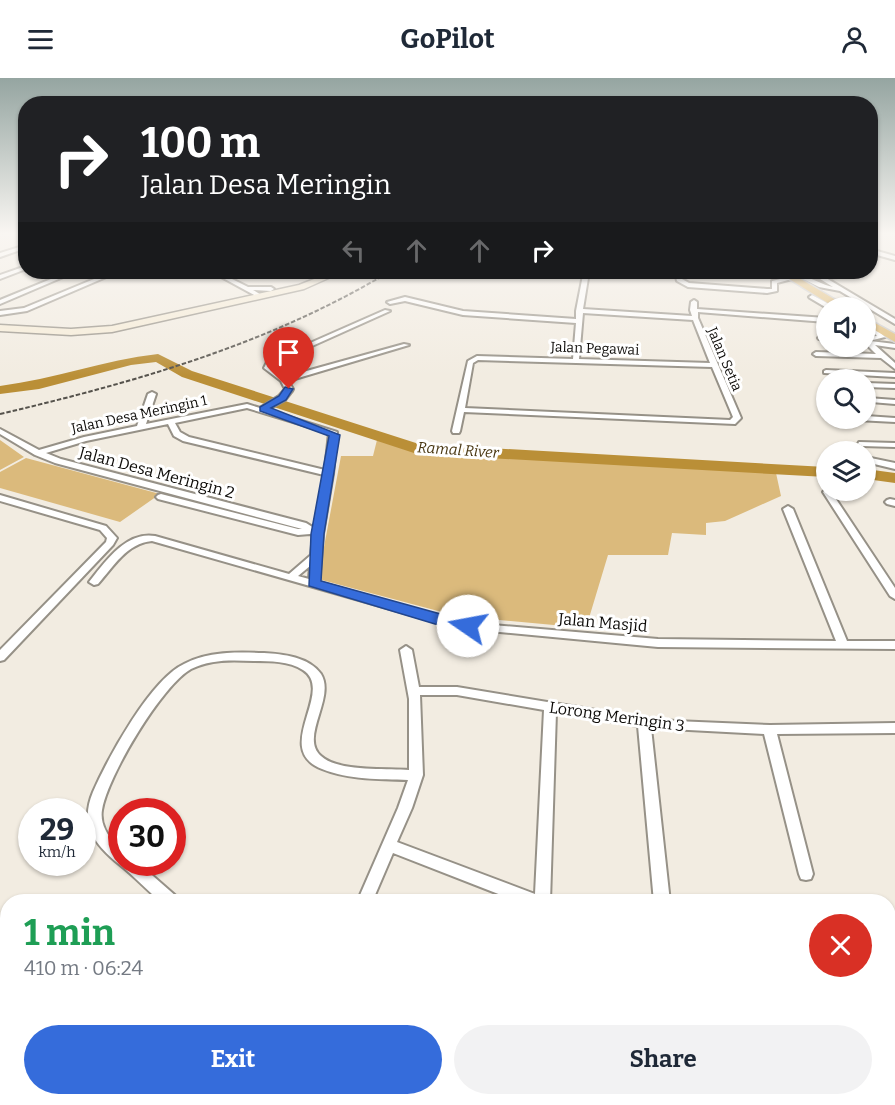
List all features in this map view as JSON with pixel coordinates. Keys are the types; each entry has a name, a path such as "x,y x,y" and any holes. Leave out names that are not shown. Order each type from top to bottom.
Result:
{"highway":[{"path":"801,280 833,297"},
{"path":"876,319 895,330"},
{"path":"876,327 895,339"}],"street":[{"path":"0,302 53,280"},
{"path":"0,313 26,310 96,280"},
{"path":"230,280 257,294"},
{"path":"0,323 101,326 257,294 306,280"},
{"path":"0,328 97,331 310,284 320,280"},
{"path":"576,359 579,311 585,280"},
{"path":"679,280 688,285 766,291 775,290 774,282 781,280"},
{"path":"804,280 820,286 835,297"},
{"path":"823,280 838,297"},
{"path":"244,287 271,289"},
{"path":"239,296 244,294 244,287"},
{"path":"812,297 816,298"},
{"path":"390,302 405,299 463,313 579,321"},
{"path":"579,311 694,310 816,319"},
{"name":"Jalan Setia","path":"461,410 732,422 737,418 712,365 694,310"},
{"path":"267,406 282,398 289,389 284,380 267,368 267,365 387,311"},
{"path":"876,314 893,320"},
{"path":"876,343 895,346"},
{"path":"284,380 406,345"},
{"path":"876,351 895,367"},
{"name":"Jalan Pegawai","path":"461,410 470,362 477,358 576,359 712,365"},
{"path":"876,374 895,375"},
{"path":"876,383 895,384"},
{"path":"141,427 152,393"},
{"path":"876,400 895,402"},
{"name":"Jalan Desa Meringin 1","path":"38,453 73,442 170,421 247,406 267,406"},
{"path":"267,406 333,432 329,474 314,532 316,556 314,583"},
{"path":"456,431 461,410"},
{"path":"876,419 895,420"},
{"path":"170,421 177,434 186,439 329,474"},
{"name":"Jalan Desa Meringin 2","path":"0,431 38,453 58,461 303,525 314,532"},
{"path":"876,444 895,445"},
{"path":"876,462 895,466"},
{"name":"Jalan Desa Meringin 2","path":"161,497 298,532 314,532"},
{"path":"0,498 103,528 112,538 110,543 0,657"},
{"path":"833,501 895,596"},
{"path":"788,509 843,644"},
{"name":"Jalan Masjid","path":"94,582 131,542 142,538 468,626 658,643 895,645"},
{"path":"291,577 316,556"},
{"path":"367,894 416,775 413,691 406,650"},
{"path":"108,847 98,830 94,813 98,795 136,727 167,683 177,674 205,660 220,657 278,660 298,663 310,669 317,678 319,689 309,737 309,750 315,760 338,769 416,775"},
{"name":"Lorong Meringin 3","path":"413,691 457,691 644,723 770,729 895,728"},
{"path":"540,894 550,707"},
{"path":"644,723 661,894"},
{"path":"770,729 806,874"},
{"path":"388,845 519,894"},
{"path":"142,876 163,894"}],"shaded area":[{"path":"0,440 24,457 0,470"},
{"path":"377,440 419,452 776,473 781,496 725,521 706,523 706,535 672,533 668,555 608,555 586,628 457,616 318,579 341,456 373,456"},
{"path":"26,458 160,494 120,522 0,488 0,472"}],"waterway":[{"name":"Ramal River","path":"0,390 39,385 130,361 158,358 187,374 417,449 816,471"},
{"name":"Ramal River","path":"876,475 895,478"}],"railway":[{"path":"0,414 51,402 200,358 297,320 374,280"}],"route":[{"path":"289,389 282,398 263,409 332,431 335,435 318,534 314,583 453,624 468,626"}]}
